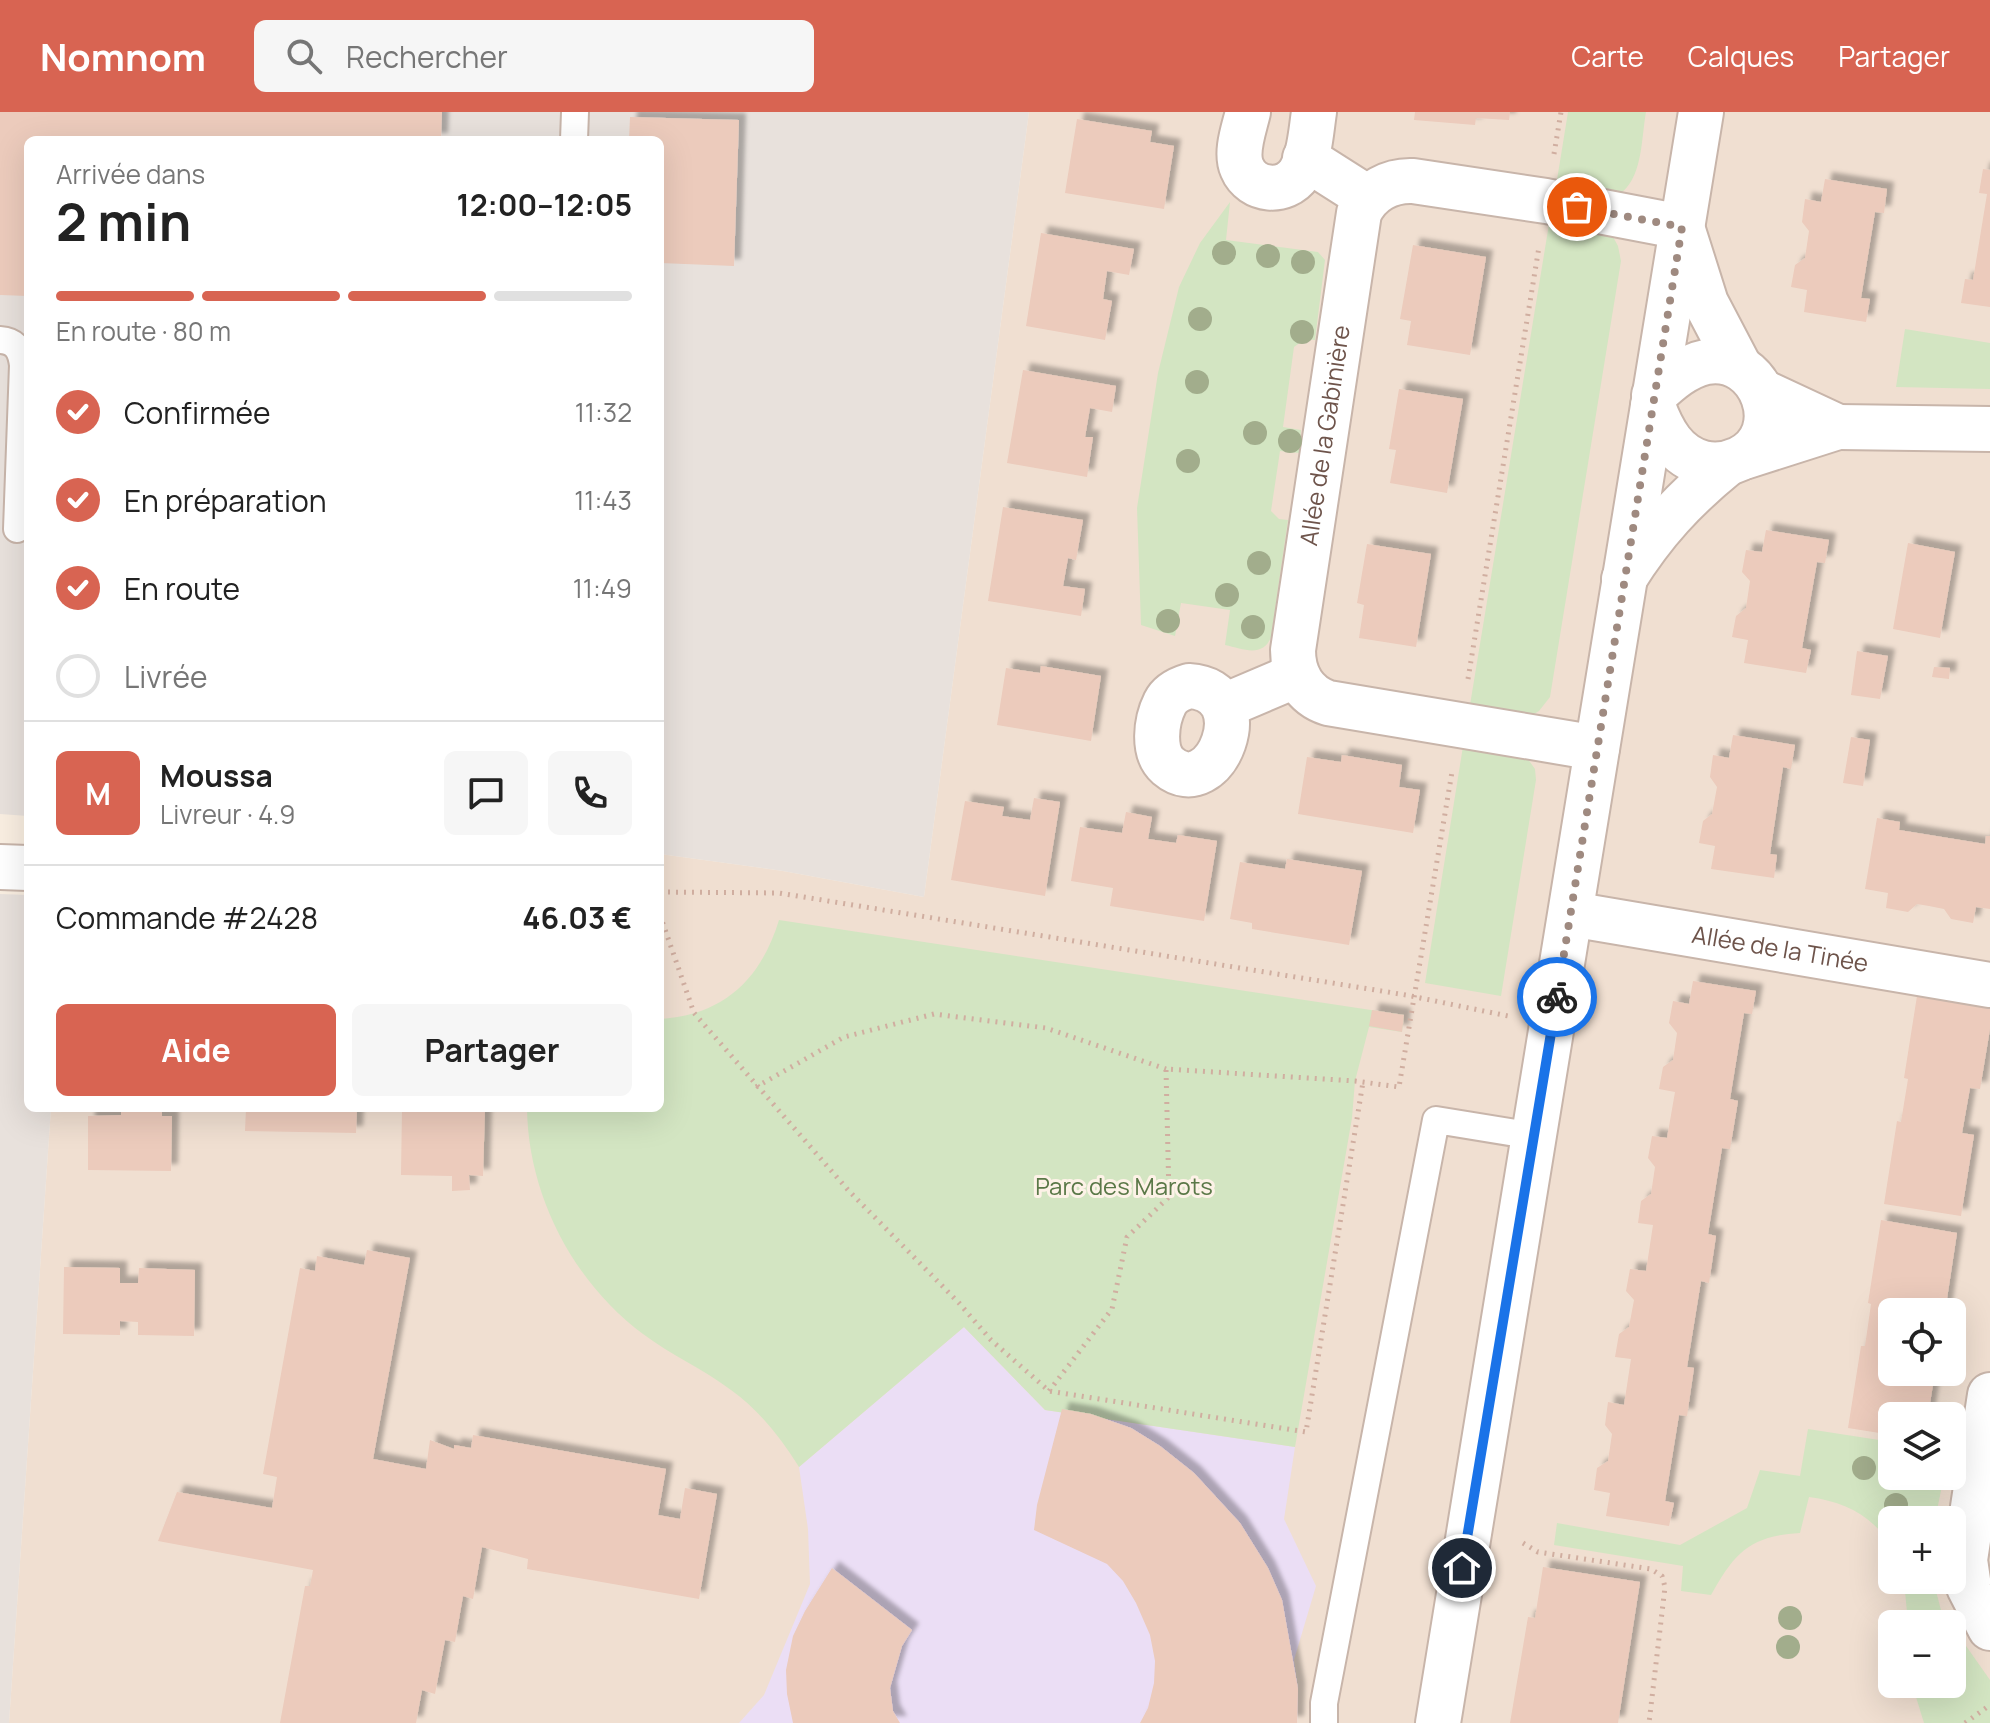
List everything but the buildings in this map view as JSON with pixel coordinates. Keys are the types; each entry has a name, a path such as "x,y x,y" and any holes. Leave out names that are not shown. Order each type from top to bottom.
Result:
{"street":[{"path":"1248,112 1239,153 1242,168 1250,180 1262,187 1277,188 1291,183 1301,172 1314,112"},
{"path":"1438,1723 1701,112"},
{"path":"1305,158 1368,198 1383,187 1403,181 1546,201 1682,227"},
{"name":"Allée de la Gabinière","path":"1297,675 1293,650 1356,221 1368,198"},
{"path":"1624,579 1656,531 1694,491 1757,444 1765,428 1767,410 1706,303 1682,227"},
{"path":"1838,427 1721,361 1703,362 1669,381 1654,400 1659,425 1669,440 1692,460 1709,465 1736,460 1838,427 1990,429"},
{"path":"1224,706 1297,675 1306,690 1316,699 1328,703 1597,748"},
{"path":"0,867 24,868"},
{"name":"Allée de la Tinée","path":"1571,914 1990,985"},
{"path":"1990,1395 1965,1560 1969,1587 1990,1628"}],"lane":[{"path":"574,136 575,112"},
{"path":"0,340 13,342 17,346 23,365 15,529"},
{"path":"1324,1723 1324,1703 1436,1120 1534,1136"}],"path":[{"path":"756,1087 844,1037 934,1014 1046,1028 1166,1069 1399,1087 1561,112"},
{"path":"664,892 779,893 1553,1022"},
{"path":"664,927 694,1013 848,1190 948,1291 991,1340 1049,1391 1306,1432 1363,1082"},
{"path":"1049,1391 1112,1309 1127,1237 1169,1197 1166,1069"},
{"path":"1523,1543 1538,1552 1651,1569 1662,1576 1665,1587 1649,1723"},
{"path":"1965,1723 1990,1705"}],"shaded area":[{"path":"0,112 1029,112 924,897 783,871 664,855 664,136 24,136 24,816 0,814"},
{"path":"1029,112 1990,112 1990,1723 9,1723 51,1112 664,1112 664,855 783,871 924,897"},
{"path":"0,894 24,895 24,1112 51,1112 9,1723 0,1723"},
{"path":"964,1327 1045,1410 1295,1447 1284,1519 1316,1586 1294,1660 1298,1689 1297,1723 739,1723 764,1695 810,1584 808,1529 799,1467"}],"green space":[{"path":"1568,112 1646,112 1637,169 1632,180 1618,195 1556,186"},
{"path":"1230,202 1226,240 1318,252 1325,260 1315,340 1305,339 1294,347 1283,427 1301,430 1299,453 1280,451 1271,511 1279,519 1288,520 1271,637 1258,650 1225,645 1230,610 1181,603 1175,636 1141,625 1137,508 1158,373 1179,287 1200,243"},
{"path":"1550,218 1612,235 1621,261 1550,697 1539,711 1529,717 1469,711"},
{"path":"1905,329 1990,343 1990,389 1896,387"},
{"path":"1464,740 1525,755 1535,769 1536,780 1501,996 1425,983"},
{"name":"Parc des Marots","path":"779,920 1404,1015 1402,1032 1369,1027 1355,1081 1352,1118 1295,1447 1045,1410 964,1327 799,1467 751,1406 709,1375 654,1342 618,1313 595,1289 559,1234 536,1173 527,1112 664,1112 664,1018 703,1010 737,990 762,960"},
{"path":"1808,1429 1878,1440 1878,1490 1941,1490 1938,1506 1878,1506 1878,1528 1846,1507 1809,1497 1800,1533 1768,1538 1746,1549 1728,1568 1711,1595 1681,1591 1683,1566 1554,1545 1557,1523 1680,1545 1747,1508 1760,1470 1800,1476"},
{"path":"1905,1594 1937,1594 1941,1610 1907,1610"},
{"path":"1966,1646 1990,1680 1990,1723 1924,1723 1916,1698 1966,1698"}],"way so far":[{"path":"1557,997 1682,227 1577,207"}],"route":[{"path":"1462,1568 1557,997"}]}
